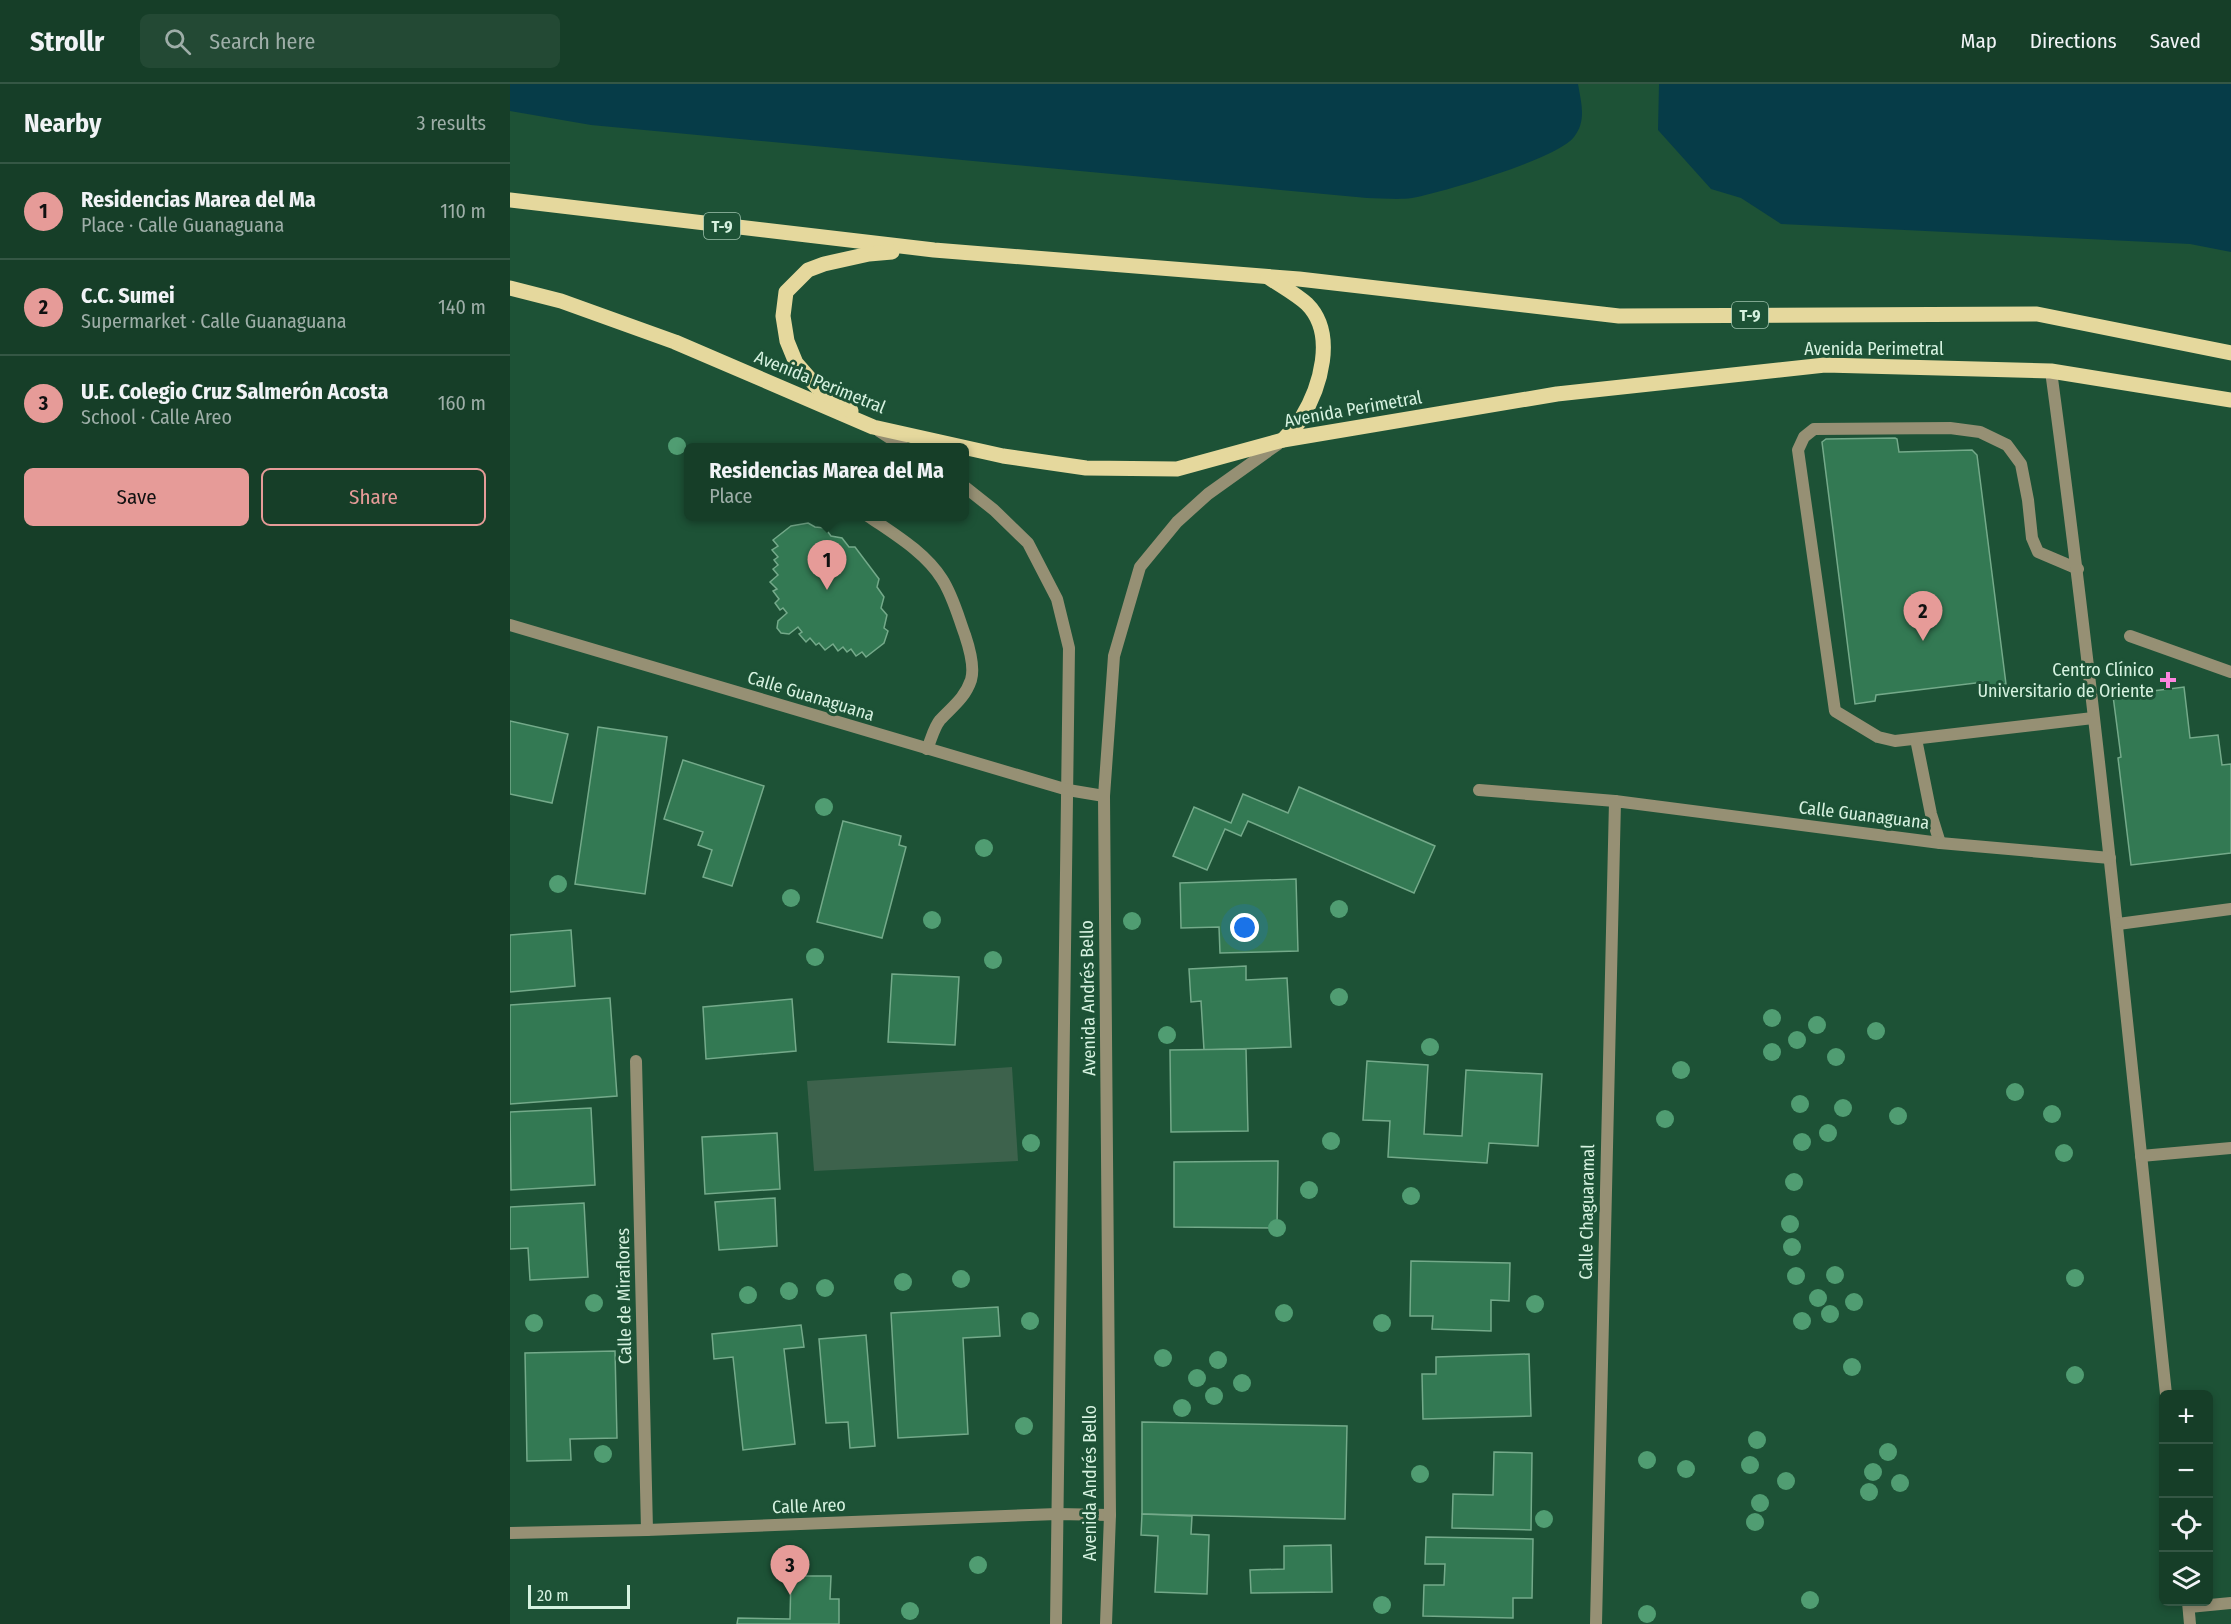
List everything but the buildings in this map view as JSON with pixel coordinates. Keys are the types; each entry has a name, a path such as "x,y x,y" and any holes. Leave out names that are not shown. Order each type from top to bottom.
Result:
{"main road":[{"name":"Avenida Perimetral","path":"510,200 934,250 1267,277 1619,316 2037,315 2231,352"},
{"name":"T-9","path":"873,427 817,387 796,363 787,341 783,316 786,292 808,270 824,264 869,254 934,250"},
{"path":"1267,277 1308,306 1318,324 1322,341 1323,358 1317,388 1301,420 1283,440"},
{"name":"Avenida Perimetral","path":"510,288 561,301 675,342 873,427 945,443"},
{"name":"Avenida Perimetral","path":"969,448 1003,456 1086,468 1177,469 1283,440 1557,394 1825,366 2052,371 2231,400"}],"street":[{"path":"2052,371 2078,569 2118,924 2165,1390"},
{"path":"873,427 899,443"},
{"path":"2078,569 2038,552 2032,538 2021,464 2007,445 1980,432 1950,428 1814,429 1804,437 1798,450 1835,711 1878,736 1895,741 2093,718"},
{"name":"Avenida Andrés Bello","path":"1106,1624 1110,1515 1104,796 1114,656 1140,567 1177,522 1208,494 1283,440"},
{"name":"Avenida Andrés Bello","path":"969,490 994,510 1028,543 1057,599 1069,648 1056,1624"},
{"path":"875,521 933,566 953,601 967,642 972,674 970,682 957,704 939,721 927,749"},
{"name":"Calle Guanaguana","path":"510,626 1068,790 1104,796"},
{"path":"2130,636 2231,672"},
{"path":"1916,739 1931,814 1940,843"},
{"name":"Calle Guanaguana","path":"1479,790 1615,801 1940,843 2110,858"},
{"name":"Calle Chaguaramal","path":"1596,1624 1615,801"},
{"path":"2118,924 2231,909"},
{"name":"Calle de Miraflores","path":"636,1061 647,1530"},
{"path":"2141,1156 2231,1148"},
{"name":"Calle Areo","path":"510,1533 1058,1514 1110,1515"},
{"path":"2213,1603 2231,1603"},
{"path":"2189,1606 2190,1624"}],"green space":[{"path":"1012,1067 1018,1161 814,1171 807,1081"}],"water":[{"path":"510,84 1578,84 1582,118 1574,137 1546,155 1498,174 1448,189 1412,198 1390,199 591,125 510,111"},
{"path":"1659,84 2231,84 2231,252 2190,244 1781,224 1741,198 1711,189 1658,130"}],"place":[{"name":"Residencias Marea del Ma","path":"827,590"},
{"name":"C.C. Sumei","path":"1923,641"},
{"name":"Centro Clínico Universitario de Oriente","path":"2168,680"},
{"name":"U.E. Colegio Cruz Salmerón Acosta","path":"790,1595"}]}
